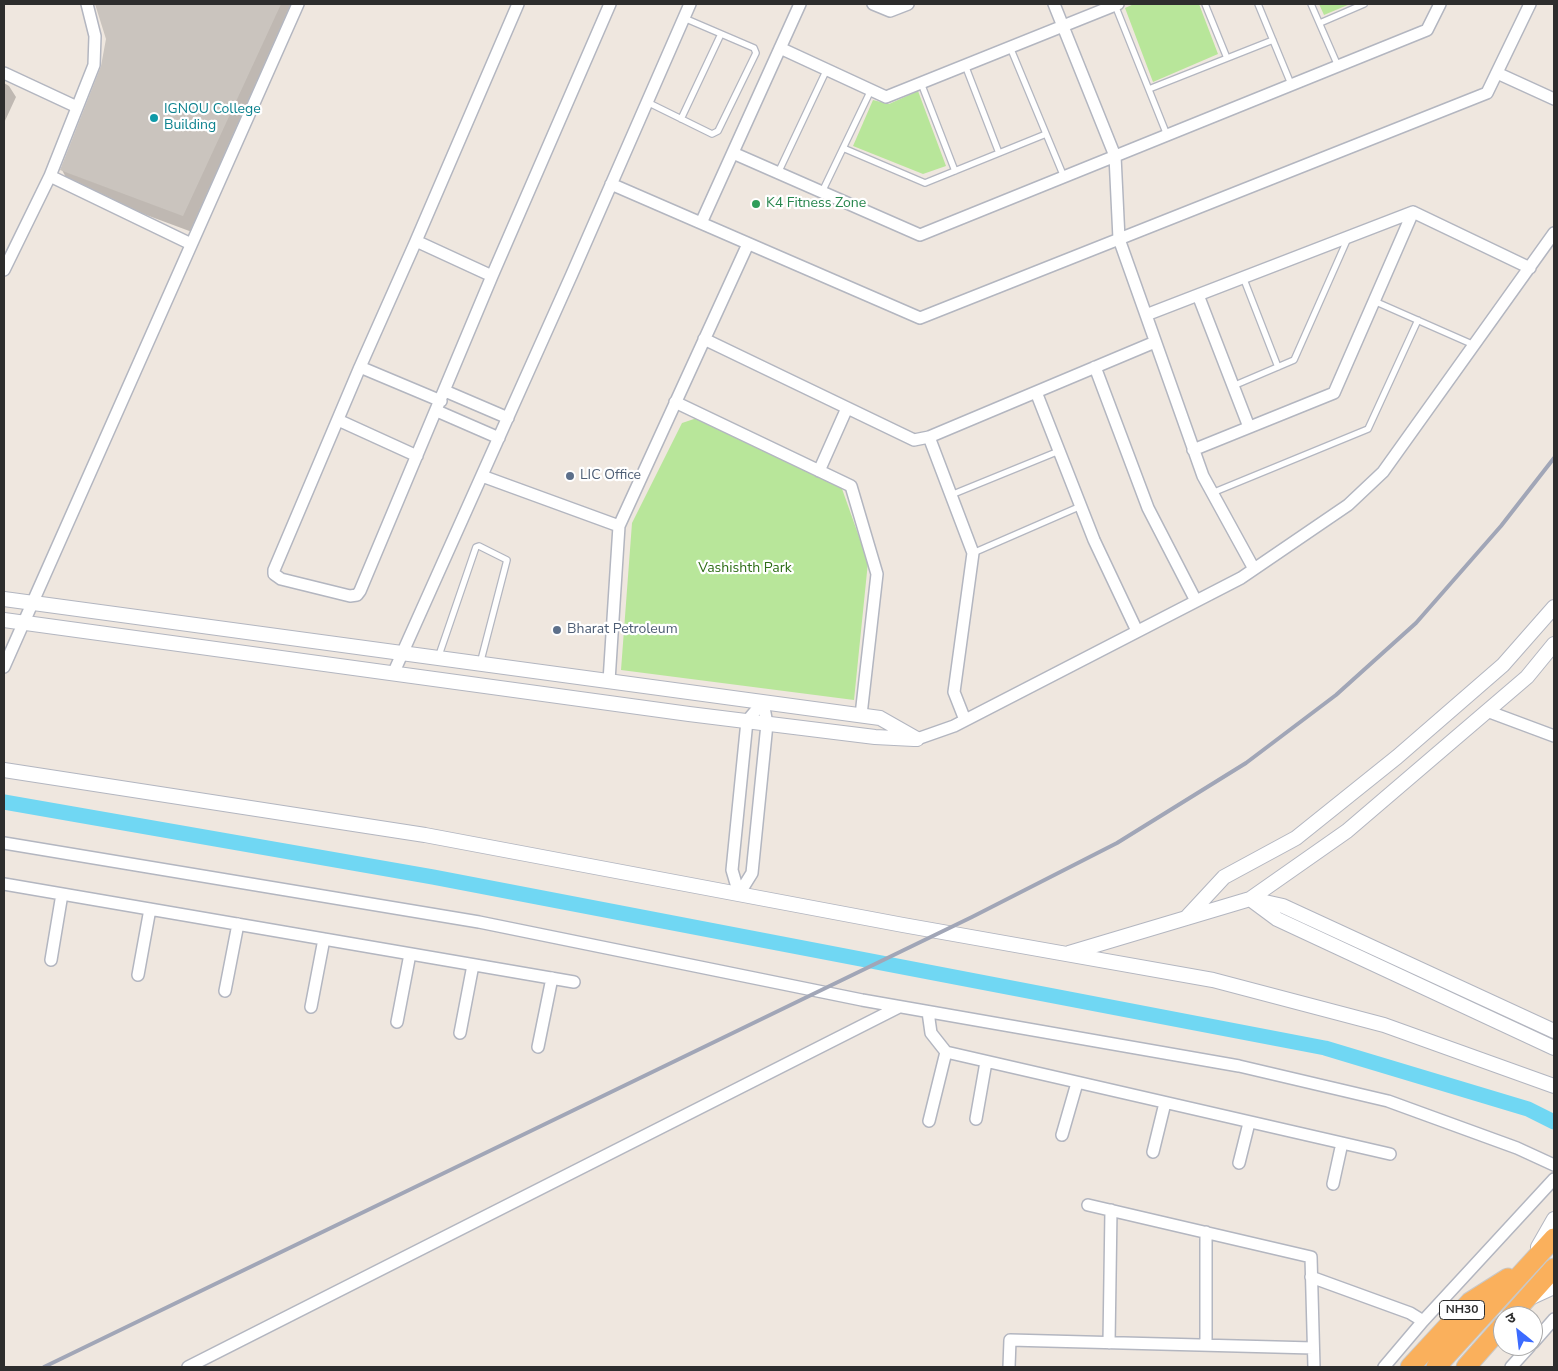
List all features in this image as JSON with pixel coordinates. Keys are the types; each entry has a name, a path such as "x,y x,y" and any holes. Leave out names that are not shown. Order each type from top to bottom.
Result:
{"highway":[{"path":"1436,1367 1554,1238"},
{"name":"NH30","path":"1410,1367 1470,1302 1527,1267"},
{"path":"1524,1306 1554,1268"},
{"path":"1466,1367 1493,1336"},
{"path":"1480,1367 1493,1353"}],"street":[{"path":"4,270 50,176 94,66 95,36 87,4"},
{"path":"4,667 298,4"},
{"path":"518,4 274,570 274,574 281,579 350,596 357,595 610,4"},
{"path":"393,674 690,4"},
{"path":"701,223 800,4"},
{"path":"873,4 890,11 908,4"},
{"path":"1054,4 1115,156 1119,239 1202,476 1254,569"},
{"path":"780,48 886,97 1116,4"},
{"path":"732,153 920,235 1427,30 1440,4"},
{"path":"611,184 920,318 1487,93 1530,4"},
{"path":"4,73 77,108"},
{"path":"1497,73 1554,99"},
{"path":"50,176 192,244"},
{"path":"1146,315 1413,212 1530,268"},
{"path":"1193,450 1334,393 1413,212"},
{"path":"4,620 747,722 875,738 917,739 954,726 1241,578 1348,505 1383,472 1554,233"},
{"path":"416,241 492,276"},
{"path":"609,681 618,526 748,244"},
{"path":"1198,295 1248,427"},
{"path":"704,339 914,440 929,437 1155,342"},
{"path":"360,367 441,401 508,418"},
{"path":"1095,367 1148,508 1196,601"},
{"path":"1036,392 1094,540 1137,631"},
{"path":"441,401 499,438"},
{"path":"675,402 851,486 877,574 861,715"},
{"path":"819,471 847,408"},
{"path":"338,420 417,456"},
{"path":"929,437 973,553 954,692 965,720"},
{"path":"482,476 618,526"},
{"path":"4,599 861,715 880,718 917,739"},
{"path":"1186,918 1224,877 1296,838 1397,757 1503,665 1554,607"},
{"path":"1066,954 1250,899 1347,832 1527,677 1554,644"},
{"path":"739,894 732,870 747,722 763,702"},
{"path":"739,894 752,873 767,724 763,702"},
{"path":"1487,711 1554,736"},
{"path":"4,770 425,835 1213,980 1384,1025 1554,1086"},
{"path":"4,842 479,922 899,1007 1239,1066 1388,1101 1517,1148 1554,1165"},
{"path":"4,884 574,982"},
{"path":"51,960 62,894"},
{"path":"1250,899 1283,906 1554,1031"},
{"path":"1250,899 1277,919 1554,1048"},
{"path":"138,976 150,909"},
{"path":"225,991 238,924"},
{"path":"311,1007 324,939"},
{"path":"397,1022 410,954"},
{"path":"460,1033 473,964"},
{"path":"538,1047 552,978"},
{"path":"188,1367 899,1007"},
{"path":"928,1012 931,1033 946,1052 1390,1154"},
{"path":"929,1121 946,1052"},
{"path":"976,1119 986,1062"},
{"path":"1062,1136 1077,1083"},
{"path":"1153,1152 1164,1103"},
{"path":"1239,1164 1249,1122"},
{"path":"1333,1184 1342,1143"},
{"path":"1384,1367 1423,1321 1554,1179"},
{"path":"1088,1205 1311,1257 1314,1367"},
{"path":"1109,1343 1111,1210"},
{"path":"1527,1267 1554,1219"},
{"path":"1206,1232 1206,1345"},
{"path":"1311,1277 1410,1313 1423,1321"},
{"path":"1525,1306 1554,1287"},
{"path":"1543,1332 1554,1319"},
{"path":"1010,1367 1010,1340 1313,1348"},
{"path":"1511,1367 1521,1356"}],"lane":[{"path":"1116,4 1167,135"},
{"path":"1205,4 1227,58"},
{"path":"1258,4 1291,84"},
{"path":"1311,4 1338,66"},
{"path":"1320,23 1364,4"},
{"path":"647,102 712,134 718,131 756,53 754,48 684,18"},
{"path":"681,119 721,34"},
{"path":"1149,89 1273,40"},
{"path":"1010,47 1064,177"},
{"path":"965,65 999,153"},
{"path":"778,173 826,69"},
{"path":"921,83 954,171"},
{"path":"822,192 870,90"},
{"path":"844,148 925,183 1046,134"},
{"path":"1233,386 1294,360 1348,237"},
{"path":"1244,278 1278,367"},
{"path":"1374,301 1474,345"},
{"path":"1212,493 1368,429 1418,320"},
{"path":"951,495 1060,451"},
{"path":"973,553 1081,506"},
{"path":"438,658 476,547 479,546 507,560 480,664"}],"green space":[{"path":"1134,4 1199,4 1218,54 1153,82 1125,8"},
{"path":"1319,4 1350,4 1324,15"},
{"path":"918,91 946,166 923,174 853,146 873,100 889,104"},
{"name":"Vashishth Park","path":"697,418 841,486 868,562 854,700 621,670 632,523 682,423"}],"building":[{"name":"IGNOU College Building","path":"95,4 281,4 183,216 60,170 101,66 106,39"}],"waterway":[{"path":"4,802 433,877 1325,1048 1528,1109 1554,1122"}],"railway":[{"path":"44,1367 972,917 1117,843 1246,763 1336,695 1416,623 1501,526 1554,458"}],"place":[{"name":"IGNOU College Building","path":"154,118"},
{"name":"K4 Fitness Zone","path":"756,204"},
{"name":"LIC Office","path":"570,476"},
{"name":"Bharat Petroleum","path":"557,630"}]}
